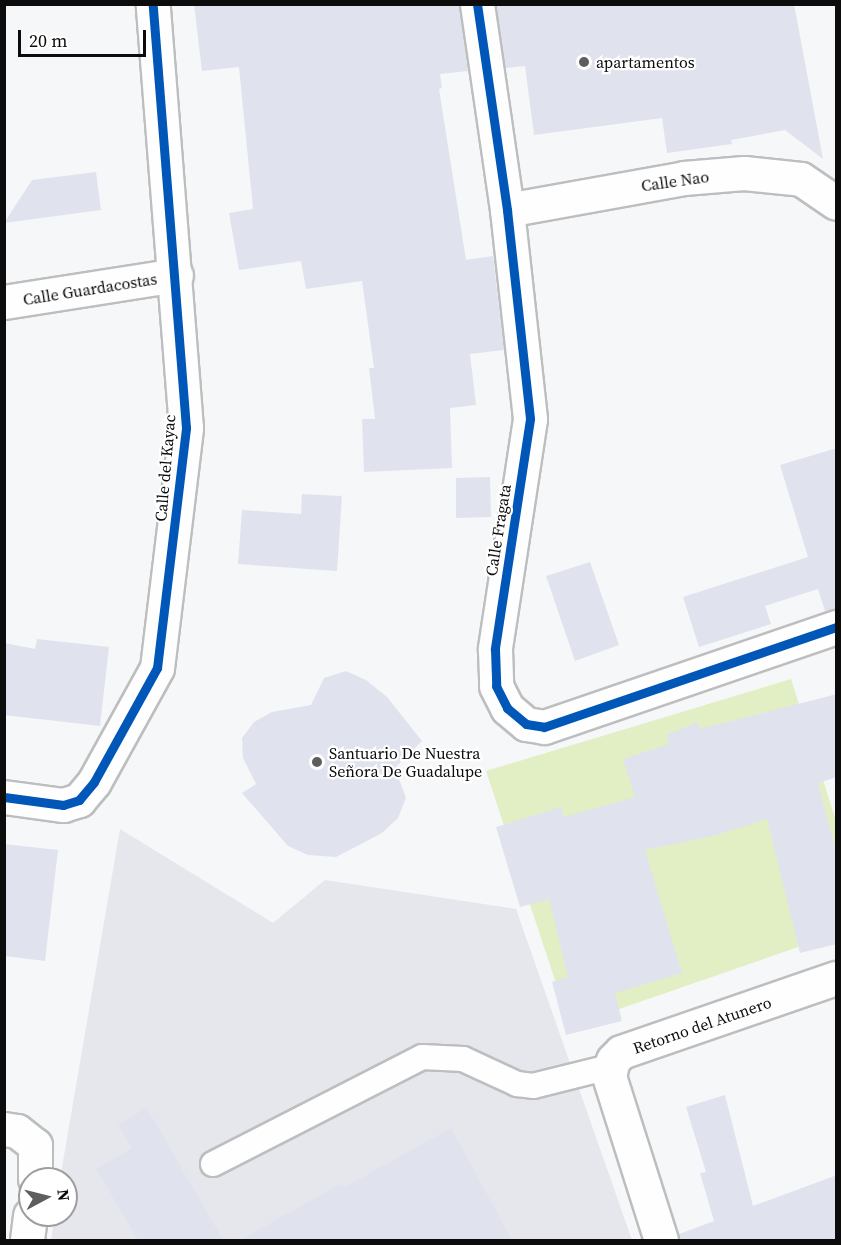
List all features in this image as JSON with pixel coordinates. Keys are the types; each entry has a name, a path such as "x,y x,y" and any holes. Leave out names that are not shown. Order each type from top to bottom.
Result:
{"street":[{"name":"Calle del Kayac","path":"4,797 63,805 79,800 94,782 157,668 186,428 176,275 153,4"},
{"name":"Calle Fragata","path":"477,4 507,210 530,419 495,649 496,686 507,708 526,724 544,727 837,627"},
{"name":"Calle Nao","path":"507,210 684,178 744,173 801,180 837,203"},
{"name":"Calle Guardacostas","path":"4,302 176,275"},
{"name":"Retorno del Atunero","path":"609,1067 621,1052 837,978"},
{"path":"609,1067 661,1240"},
{"path":"4,1129 17,1131 35,1145 35,1167"}],"lane":[{"path":"213,1164 422,1057 463,1059 517,1084 533,1086 609,1067"}],"shaded area":[{"path":"120,829 273,923 325,880 516,909 632,1240 51,1240 53,1227 78,1227 78,1167 62,1167"}],"green space":[{"path":"791,679 836,821 836,934 570,1026 486,771"}],"building":[{"path":"194,4 459,4 468,71 440,74 442,88 439,89 466,260 493,256 504,350 470,354 476,405 450,408 452,468 364,472 362,419 375,419 369,368 374,368 362,281 306,289 301,261 239,270 229,213 253,209 239,67 202,71"},
{"path":"496,4 794,4 823,159 785,130 731,140 732,144 667,153 662,118 534,135 525,66 505,68"},
{"path":"96,172 101,210 4,223 32,180"},
{"path":"837,448 837,609 825,611 818,589 765,606 771,624 699,647 683,597 808,557 780,465"},
{"path":"490,477 491,517 456,518 456,478"},
{"path":"302,494 342,496 337,571 238,564 242,510 301,514"},
{"path":"590,562 619,645 575,661 546,576"},
{"path":"37,639 109,647 100,726 4,715 4,643 35,649"},
{"name":"Santuario De Nuestra Señora De Guadalupe","path":"346,671 366,680 387,697 422,741 395,768 406,798 398,818 382,833 336,857 308,855 288,846 242,793 256,784 243,758 242,738 254,722 272,712 311,705 324,678"},
{"path":"837,694 837,777 818,783 837,856 837,944 800,953 767,819 713,836 645,850 682,973 615,993 622,1021 566,1035 552,982 568,977 549,899 520,907 496,827 561,807 564,817 635,797 623,759 669,744 666,735 698,722 700,729"},
{"path":"4,844 58,850 45,961 4,956"},
{"path":"725,1095 753,1206 837,1175 837,1240 679,1240 679,1234 714,1221 700,1173 706,1172 686,1107"},
{"path":"147,1108 223,1240 138,1240 96,1169 132,1148 118,1124"},
{"path":"451,1128 512,1240 240,1240 342,1183 345,1187"}],"cycle path":[{"path":"4,797 63,805 79,800 94,782 157,668 186,428 153,4"},
{"path":"477,4 507,210 530,419 495,649 496,686 507,708 526,724 544,727 836,627"}],"place":[{"name":"apartamentos","path":"584,62"},
{"name":"Santuario De Nuestra Señora De Guadalupe","path":"317,762"}]}
